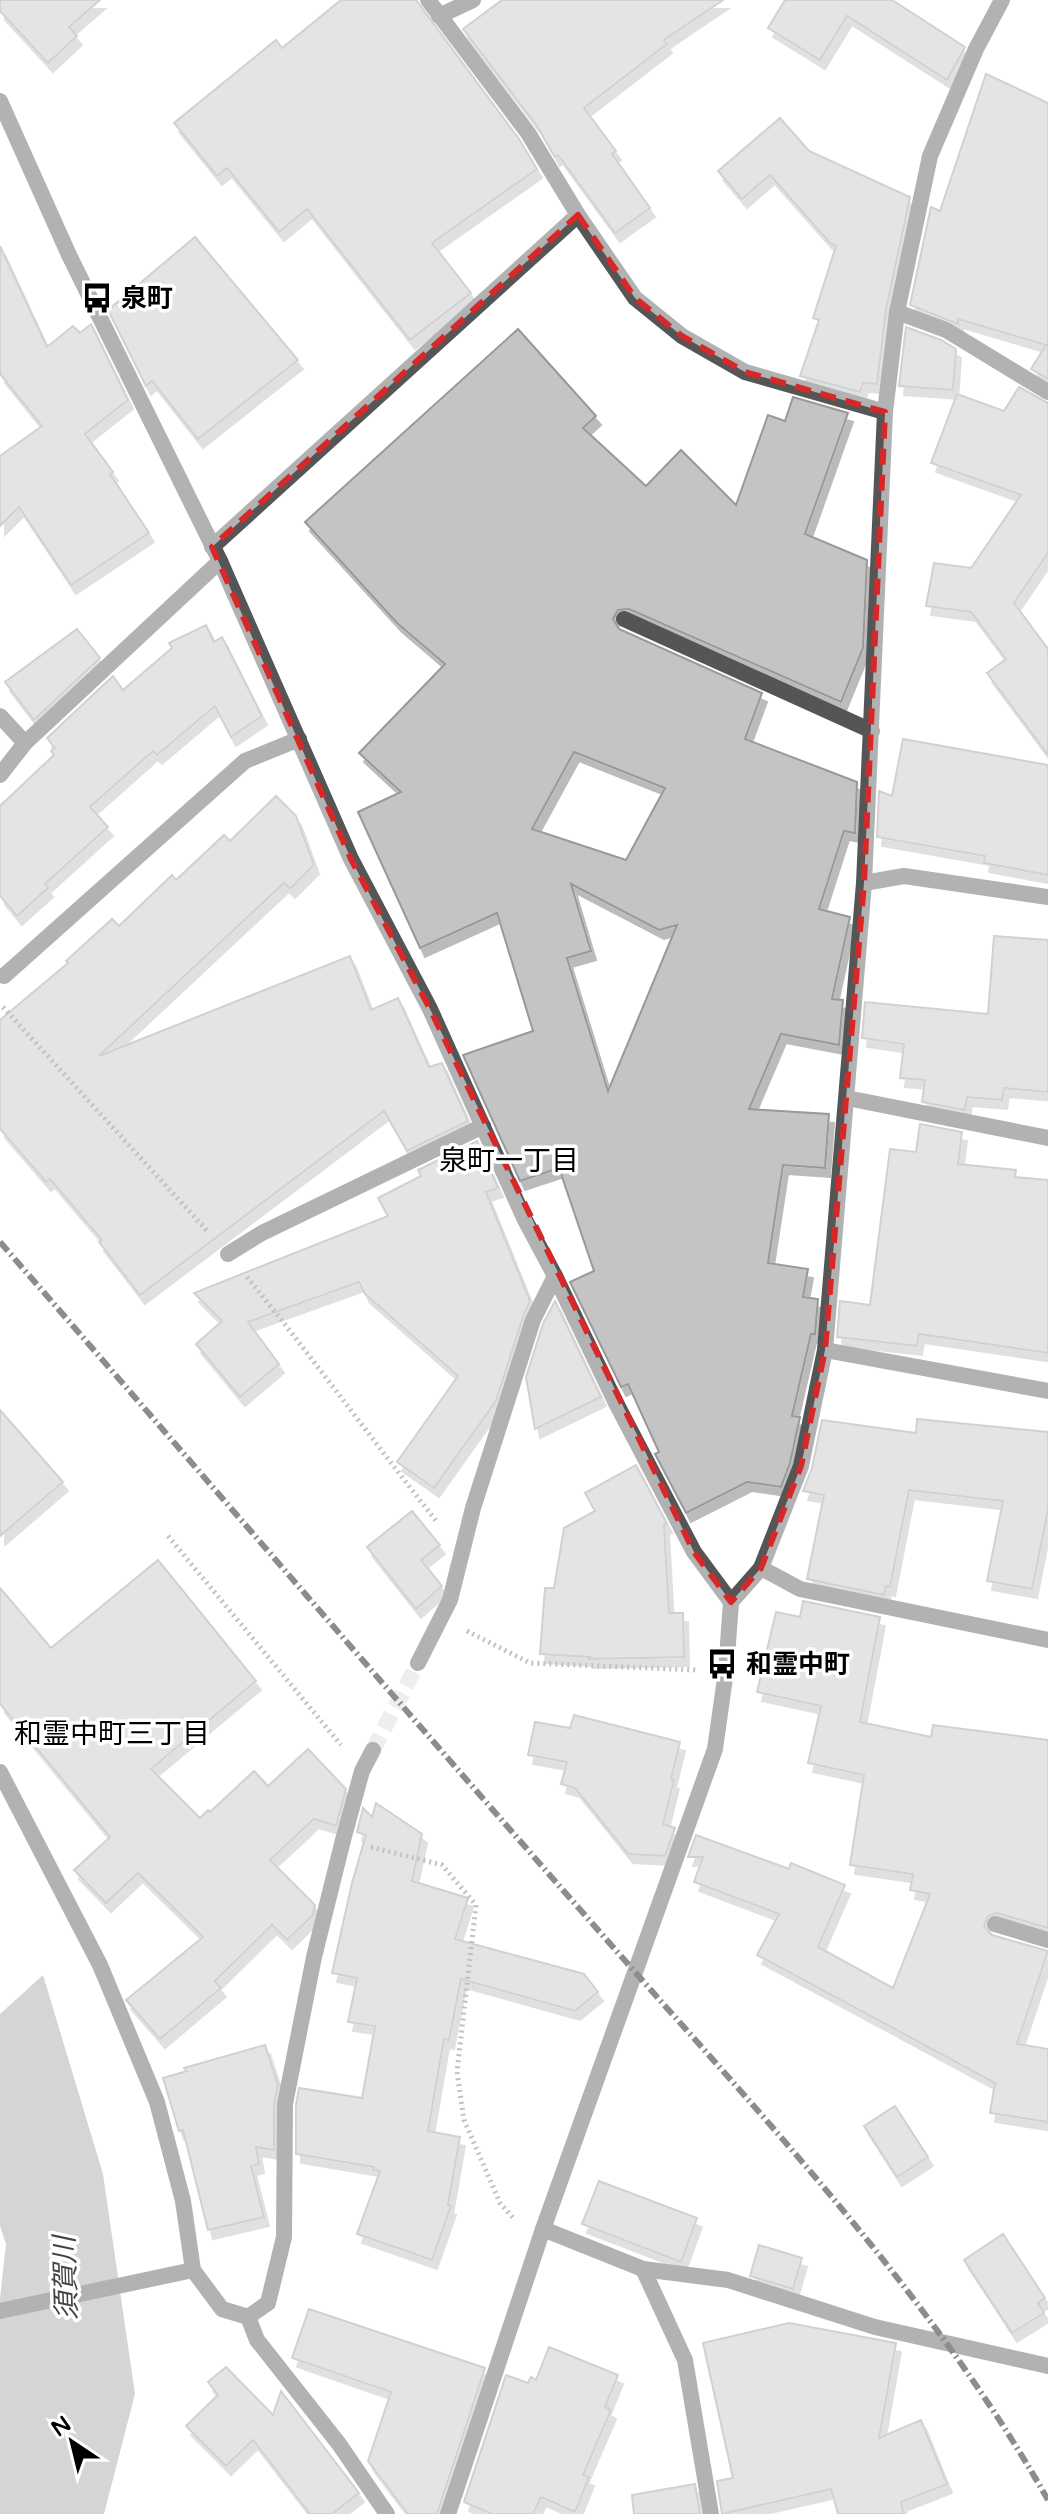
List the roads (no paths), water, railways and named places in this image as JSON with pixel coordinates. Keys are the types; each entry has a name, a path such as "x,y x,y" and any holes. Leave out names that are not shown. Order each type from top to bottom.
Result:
{"street":[{"path":"428,0 528,133 578,215 635,298 682,336 745,372 885,412"},
{"path":"439,16 473,0"},
{"path":"448,2514 541,2237 715,1749 726,1671 731,1602 761,1568 801,1466 825,1350 847,1098 864,883 885,412 897,312 930,156 976,49 1002,0"},
{"path":"0,101 69,255 216,554 351,859 430,1009 525,1220 694,1552 731,1602"},
{"path":"0,775 25,743 216,554 578,215"},
{"path":"897,312 946,330 1048,392"},
{"path":"624,619 872,731"},
{"path":"0,716 25,743"},
{"path":"4,976 245,761 299,739"},
{"path":"864,883 904,876 1048,897"},
{"path":"847,1098 1048,1138"},
{"path":"228,1254 262,1233 483,1126"},
{"path":"418,1663 450,1600 473,1508 533,1320 555,1276"},
{"path":"825,1350 1048,1391"},
{"path":"761,1568 800,1589 1048,1640"},
{"path":"248,2317 268,2303 284,2237 285,2104 314,1957 343,1840 362,1771 373,1750"},
{"path":"0,1772 100,1965 157,2102 183,2201 193,2270 222,2309 248,2317"},
{"path":"995,1924 1048,1940"},
{"path":"541,2237 643,2269 728,2280 875,2327 1048,2366"},
{"path":"643,2269 685,2360 711,2514"},
{"path":"0,2311 193,2270"},
{"path":"248,2317 257,2340 339,2444 387,2514"}],"water":[{"name":"須賀川","path":"43,1975 103,2174 135,2394 104,2514 0,2514 0,2298 6,2244 0,2226 0,2014"}],"tunnel":[{"path":"373,1750 418,1663"}],"railway":[{"path":"0,1242 841,2208 951,2350 1002,2423 1048,2500"}],"place":[{"name":"泉町","path":"97,298"},
{"name":"和霊中町","path":"722,1664"}],"district":[{"name":"泉町一丁目","path":"509,1160"},
{"name":"和霊中町三丁目","path":"112,1733"}]}
